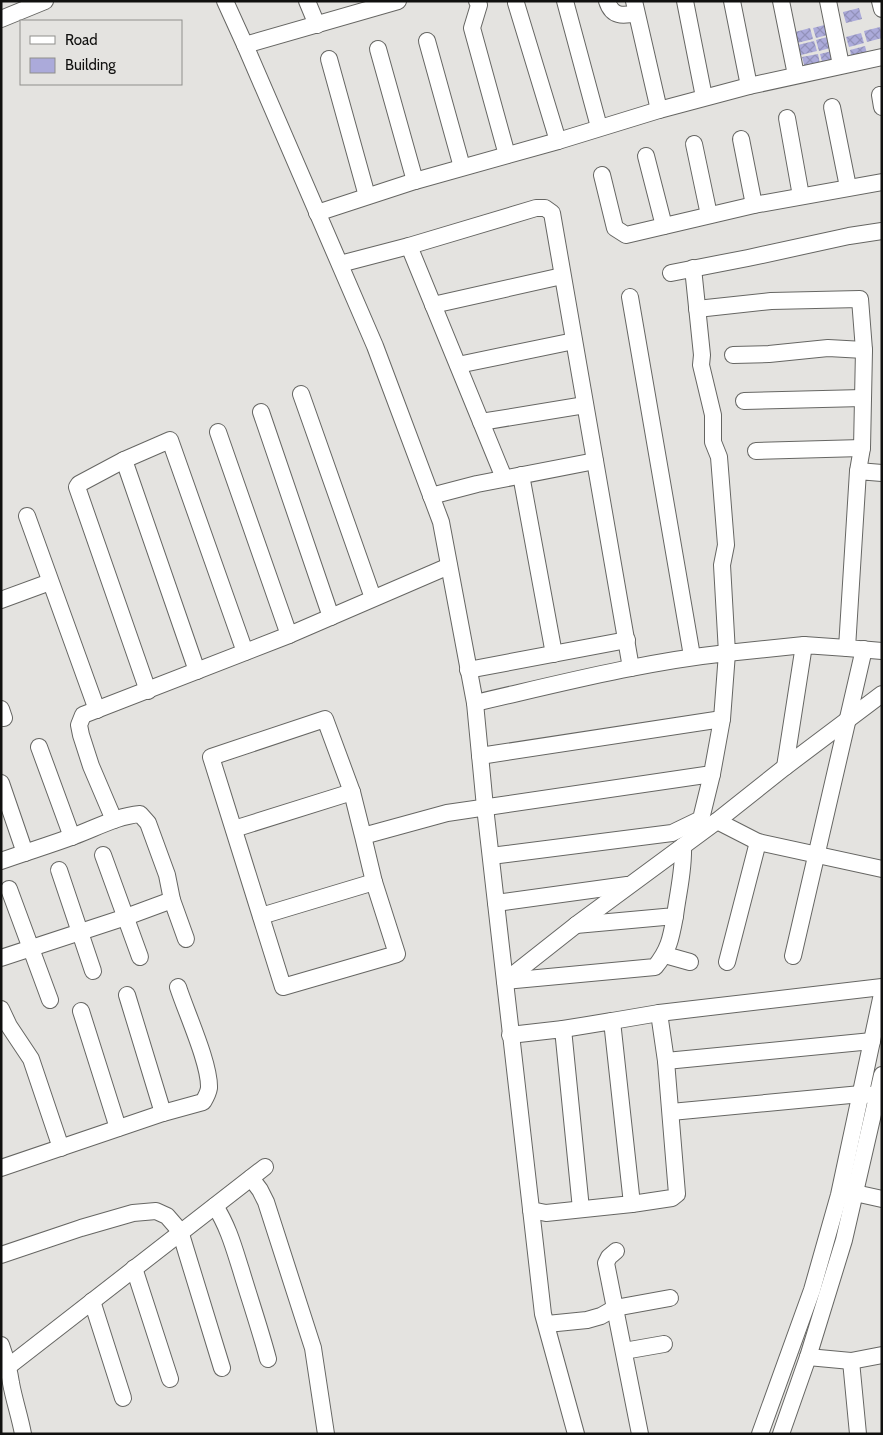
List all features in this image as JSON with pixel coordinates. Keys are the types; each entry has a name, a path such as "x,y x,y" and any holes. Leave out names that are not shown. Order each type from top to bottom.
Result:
{"street":[{"path":"1,19 44,1"},
{"path":"225,1 246,45 375,346 440,522 475,703 484,807 543,1314 576,1434"},
{"path":"307,1 317,25"},
{"path":"246,45 317,25 354,5 398,1"},
{"path":"477,1 478,5 472,28 507,155"},
{"path":"565,1 598,127"},
{"path":"607,1 608,6 615,14 624,16 635,7 659,110"},
{"path":"685,1 704,98"},
{"path":"732,1 749,86"},
{"path":"781,1 796,75"},
{"path":"828,1 841,65"},
{"path":"880,1 882,8"},
{"path":"516,3 558,141"},
{"path":"427,42 462,167"},
{"path":"378,49 415,181"},
{"path":"317,212 415,181 558,141 598,127 659,110 749,86 882,57"},
{"path":"330,59 367,196"},
{"path":"832,107 848,187"},
{"path":"787,118 801,196"},
{"path":"742,139 754,205"},
{"path":"694,144 709,215"},
{"path":"646,156 664,226"},
{"path":"602,175 616,228 626,235 754,205 882,182"},
{"path":"340,264 409,246 536,208 545,208 552,213 631,668"},
{"path":"671,273 849,236 882,231"},
{"path":"409,246 504,478"},
{"path":"491,856 672,833 701,819 722,720 727,653 722,565 726,545 719,457 713,442 713,415 701,365 702,355 693,268"},
{"path":"433,305 562,276"},
{"path":"630,297 692,656"},
{"path":"697,309 771,301 860,299 864,350 862,448 858,471 847,648"},
{"path":"458,365 574,341"},
{"path":"734,355 769,354 828,348 864,350"},
{"path":"301,394 374,598"},
{"path":"744,401 863,398"},
{"path":"481,422 585,404"},
{"path":"261,412 331,617"},
{"path":"218,432 289,635"},
{"path":"148,690 78,492 79,484 124,460 170,440 245,652"},
{"path":"756,451 862,448"},
{"path":"124,460 197,671"},
{"path":"431,496 504,478 595,461"},
{"path":"858,471 882,473"},
{"path":"521,475 554,654"},
{"path":"27,516 98,710"},
{"path":"114,820 91,766 79,725 83,715 289,635 449,566"},
{"path":"1,600 50,582"},
{"path":"468,670 626,640"},
{"path":"785,767 804,645"},
{"path":"475,703 692,656 804,645 882,651"},
{"path":"793,956 864,649"},
{"path":"505,981 576,925 882,694"},
{"path":"325,719 352,792 374,882 397,954 283,987 234,829 211,757 325,719"},
{"path":"480,756 722,720"},
{"path":"39,747 72,837"},
{"path":"363,836 447,812 712,774"},
{"path":"1,783 25,853"},
{"path":"234,829 352,792"},
{"path":"1,861 72,837 114,820 140,814 148,823 167,875 172,900 186,939"},
{"path":"716,821 758,842 882,869"},
{"path":"727,962 758,842"},
{"path":"505,981 656,967 665,955 670,942 684,863 683,846"},
{"path":"103,855 140,957"},
{"path":"58,870 93,971"},
{"path":"261,916 374,882"},
{"path":"496,903 630,885"},
{"path":"9,889 50,1000"},
{"path":"1,958 172,900"},
{"path":"576,925 675,916"},
{"path":"665,955 690,962"},
{"path":"1,1168 163,1113 203,1102 208,1094 209,1085 206,1068 178,987"},
{"path":"510,1035 612,1022 659,1013 882,987"},
{"path":"782,1434 844,1240 855,1193 869,1095 872,1041 882,994"},
{"path":"127,995 163,1113"},
{"path":"1,1009 9,1026 31,1059 61,1148"},
{"path":"81,1012 118,1128"},
{"path":"531,1210 546,1213 632,1204 672,1198 677,1194 666,1061 659,1013"},
{"path":"612,1022 632,1204"},
{"path":"563,1029 581,1209"},
{"path":"666,1061 872,1041"},
{"path":"760,1434 812,1290 869,1095 882,1075"},
{"path":"671,1112 869,1095"},
{"path":"9,1366 265,1166"},
{"path":"251,1178 266,1202 313,1348 326,1434"},
{"path":"855,1193 882,1199"},
{"path":"215,1206 229,1233 268,1359"},
{"path":"1,1255 133,1213 156,1211 167,1216 180,1231 222,1368"},
{"path":"616,1251 609,1257 606,1263 640,1434"},
{"path":"134,1268 170,1379"},
{"path":"547,1324 587,1320 601,1316 615,1308 670,1298"},
{"path":"92,1301 123,1398"},
{"path":"624,1351 664,1344"},
{"path":"1,1345 9,1366 6,1386 20,1413 23,1434"},
{"path":"808,1356 850,1361 882,1355"},
{"path":"850,1361 858,1434"}],"building":[{"path":"859,8 862,19 846,23 843,12"},
{"path":"828,24 831,34 816,38 813,28"},
{"path":"880,27 882,38 867,42 864,31"},
{"path":"810,28 813,39 797,43 795,32"},
{"path":"861,33 864,43 849,47 846,37"},
{"path":"831,36 834,47 819,51 816,40"},
{"path":"814,41 817,51 801,55 798,45"},
{"path":"865,46 868,57 852,61 850,50"},
{"path":"836,50 838,60 823,65 820,54"},
{"path":"818,54 820,64 805,68 802,57"}]}
